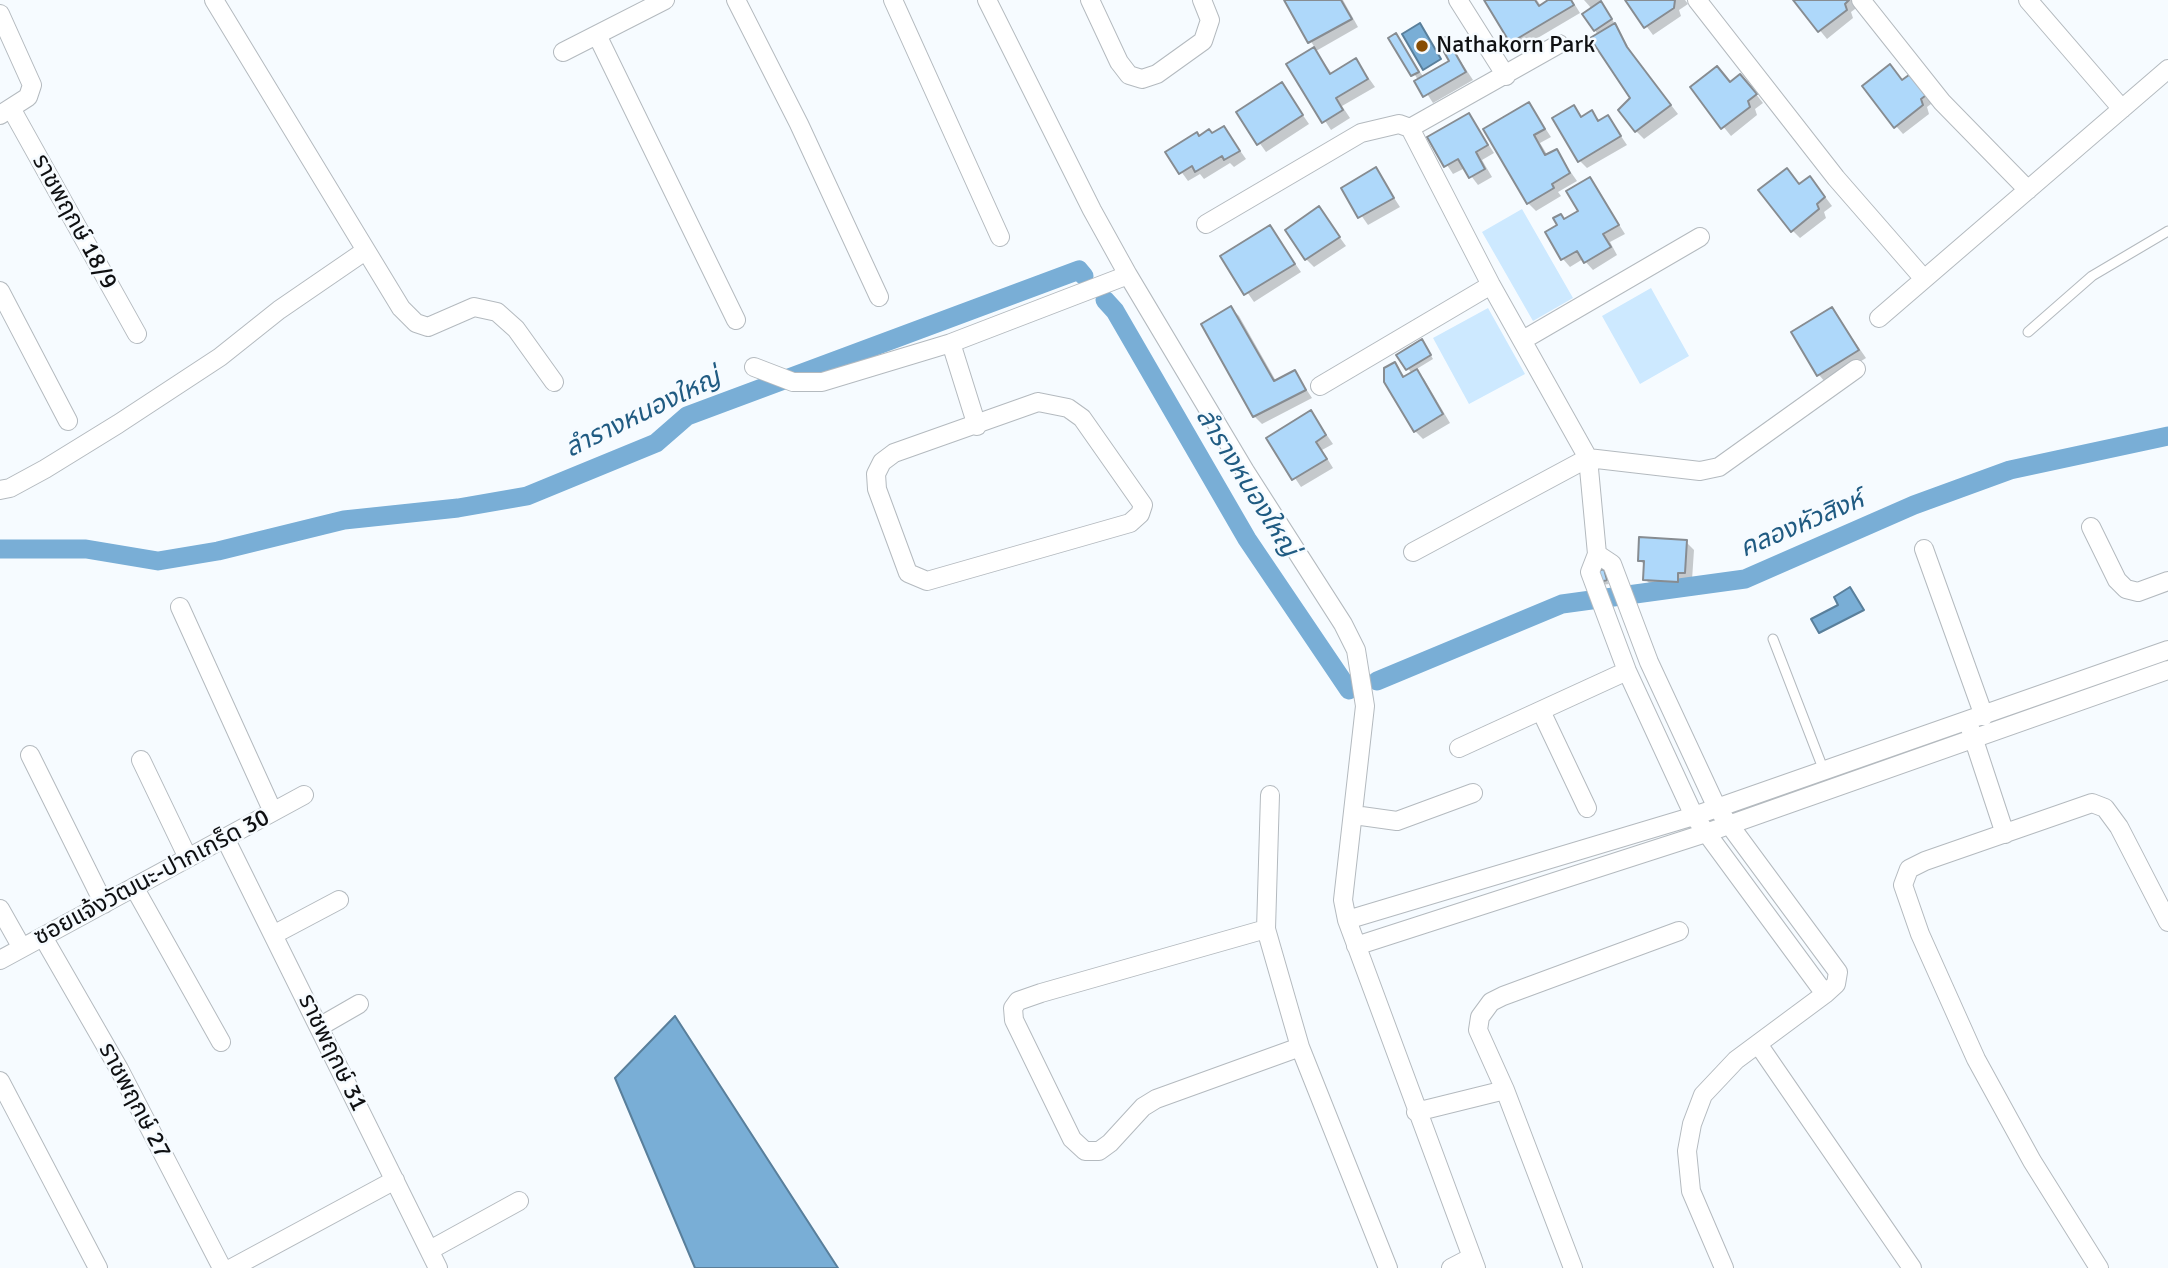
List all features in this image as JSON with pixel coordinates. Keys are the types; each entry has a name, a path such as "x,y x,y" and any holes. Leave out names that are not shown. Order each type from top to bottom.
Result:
{"street":[{"path":"214,0 401,308 416,323 428,327 474,307 497,312 516,329 554,382"},
{"path":"563,52 665,0"},
{"path":"736,0 799,124 879,298"},
{"path":"893,0 1000,237"},
{"path":"987,0 1085,198 1128,275 1245,471 1343,624 1356,650 1365,706 1343,900 1347,920 1416,1112 1474,1262 1451,1268"},
{"path":"1090,0 1119,62 1129,75 1142,79 1157,74 1203,41 1210,20 1202,0"},
{"path":"1458,0 1506,76"},
{"path":"1698,0 1836,178 1924,279"},
{"path":"1861,0 1942,102 2028,190"},
{"path":"2028,0 2122,109"},
{"path":"0,14 32,85 28,97 6,113"},
{"path":"597,35 736,320"},
{"path":"1410,128 1559,44"},
{"path":"1879,318 2168,69"},
{"name":"ราชพฤกษ์ 18/9","path":"6,113 136,334"},
{"path":"1206,224 1361,133 1399,124 1410,128 1491,285 1588,458 1597,554 1590,572 1627,671 1694,816 1825,994"},
{"path":"1523,340 1700,237"},
{"path":"0,490 10,488 46,469 118,424 220,357 279,310 365,251"},
{"path":"761,371 793,382 822,382 951,343 1128,275"},
{"path":"1320,386 1491,285"},
{"path":"0,291 68,421"},
{"path":"951,343 977,426"},
{"path":"1413,552 1588,458 1690,470 1720,467 1856,369"},
{"path":"1038,402 1068,408 1082,418 1135,492 1143,505 1140,514 1130,523 927,581 908,573 877,489 876,474 882,462 894,453 977,426 1038,402"},
{"path":"2091,527 2117,580 2126,589 2138,592 2168,581"},
{"path":"1924,549 2005,834"},
{"path":"1597,554 1612,564 1648,662 1717,808 1727,825 1833,962 1838,979 1825,994 1736,1060 1703,1096 1692,1124 1687,1152 1691,1191 1724,1268"},
{"path":"180,607 273,812"},
{"path":"1356,946 1706,833 2168,650"},
{"path":"1347,920 1694,816 1824,771 1975,725 2168,670"},
{"path":"1460,748 1627,671"},
{"path":"1541,711 1587,808"},
{"path":"30,755 104,904"},
{"path":"141,760 188,858"},
{"path":"1354,815 1397,821 1473,793"},
{"path":"1270,795 1266,929 1300,1047 1388,1268"},
{"name":"ซอยแจ้งวัฒนะ-ปากเกร็ด 30","path":"0,960 304,796"},
{"path":"2099,1268 2032,1161 1976,1059 1920,934 1903,885 1909,869 1925,861 2092,803 2105,808 2119,827 2168,922"},
{"name":"ราชพฤกษ์ 31","path":"225,838 439,1268"},
{"path":"134,887 221,1042"},
{"path":"273,934 339,900"},
{"path":"0,909 22,948"},
{"path":"1266,929 1018,1001 1013,1008 1014,1020 1072,1139 1085,1151 1099,1151 1110,1143 1143,1107 1156,1099 1300,1047"},
{"path":"1573,1268 1505,1090 1478,1030 1480,1017 1491,1002 1679,931"},
{"name":"ราชพฤกษ์ 27","path":"43,937 119,1069 222,1268"},
{"path":"319,1027 359,1004"},
{"path":"1758,1044 1912,1268"},
{"path":"0,1081 98,1268"},
{"path":"1416,1112 1505,1090"},
{"path":"232,1268 395,1180"},
{"path":"430,1250 519,1201"}],"lane":[{"path":"2028,332 2092,276 2168,232"},
{"path":"1773,639 1824,771"}],"shaded area":[{"path":"1522,209 1573,298 1533,321 1482,232"},
{"path":"1651,288 1689,356 1640,384 1602,316"},
{"path":"1488,308 1525,374 1469,404 1433,338"}],"water":[{"name":"Nathakorn Park","path":"1420,23 1441,59 1423,70 1402,34"},
{"path":"1850,587 1864,610 1819,633 1811,619 1838,605 1834,597"},
{"path":"675,1016 838,1268 695,1268 615,1078"}],"building":[{"path":"1284,0 1341,0 1352,19 1308,43"},
{"path":"1484,0 1535,0 1539,6 1548,0 1571,0 1574,5 1510,43"},
{"path":"1625,0 1675,0 1674,8 1644,28"},
{"path":"1793,0 1849,0 1845,4 1847,10 1818,32"},
{"path":"1601,1 1612,19 1594,31 1582,14"},
{"path":"1615,23 1627,47 1671,105 1635,132 1618,110 1630,98 1590,38"},
{"path":"1396,33 1419,72 1411,76 1388,38"},
{"path":"1446,37 1466,72 1423,97 1414,81 1449,61 1438,41"},
{"path":"1314,47 1330,74 1356,58 1368,79 1336,98 1343,110 1322,123 1286,64"},
{"path":"1890,64 1902,80 1913,72 1929,93 1921,99 1923,105 1894,128 1862,86"},
{"path":"1717,66 1730,82 1740,74 1757,94 1748,101 1750,107 1721,129 1690,87"},
{"path":"1282,82 1303,115 1257,145 1236,112"},
{"path":"1529,102 1545,129 1534,135 1545,155 1557,149 1570,173 1552,184 1554,188 1527,204 1483,129"},
{"path":"1574,105 1581,117 1592,110 1598,121 1608,115 1621,136 1578,162 1552,118"},
{"path":"1469,113 1488,145 1476,152 1485,169 1469,178 1458,159 1444,167 1427,137"},
{"path":"1224,126 1240,151 1224,160 1222,156 1195,172 1192,166 1179,174 1165,152 1197,132 1199,136 1209,129 1212,133"},
{"path":"1376,167 1394,198 1358,218 1341,188"},
{"path":"1787,168 1799,184 1810,176 1825,197 1817,204 1819,209 1791,232 1758,190"},
{"path":"1590,177 1619,225 1603,234 1611,247 1584,263 1577,251 1561,260 1545,232 1557,225 1553,218 1561,214 1564,219 1578,211 1566,191"},
{"path":"1319,206 1340,237 1305,260 1285,230"},
{"path":"1270,225 1295,264 1244,295 1220,256"},
{"path":"1231,306 1274,381 1295,370 1306,390 1253,417 1201,324"},
{"path":"1832,307 1859,350 1817,376 1791,332"},
{"path":"1422,339 1431,355 1406,370 1396,355"},
{"path":"1395,362 1403,377 1417,369 1443,414 1414,432 1384,382 1384,368"},
{"path":"1311,410 1326,435 1316,442 1327,459 1292,480 1266,438"},
{"path":"1639,537 1687,540 1685,573 1678,573 1678,582 1643,580 1644,561 1638,561"},
{"path":"1604,569 1607,580 1597,583 1594,572"}],"waterway":[{"name":"ลำรางหนองใหญ่","path":"0,549 86,549 158,561 218,551 344,520 458,508 527,496 656,443 687,416 1079,270 1084,276"},
{"name":"ลำรางหนองใหญ่","path":"1105,300 1115,311 1247,539 1349,690"},
{"name":"คลองหัวสิงห์","path":"1377,681 1562,604 1745,579 1914,505 2010,470 2168,436"}],"place":[{"name":"Nathakorn Park","path":"1422,46"}]}
